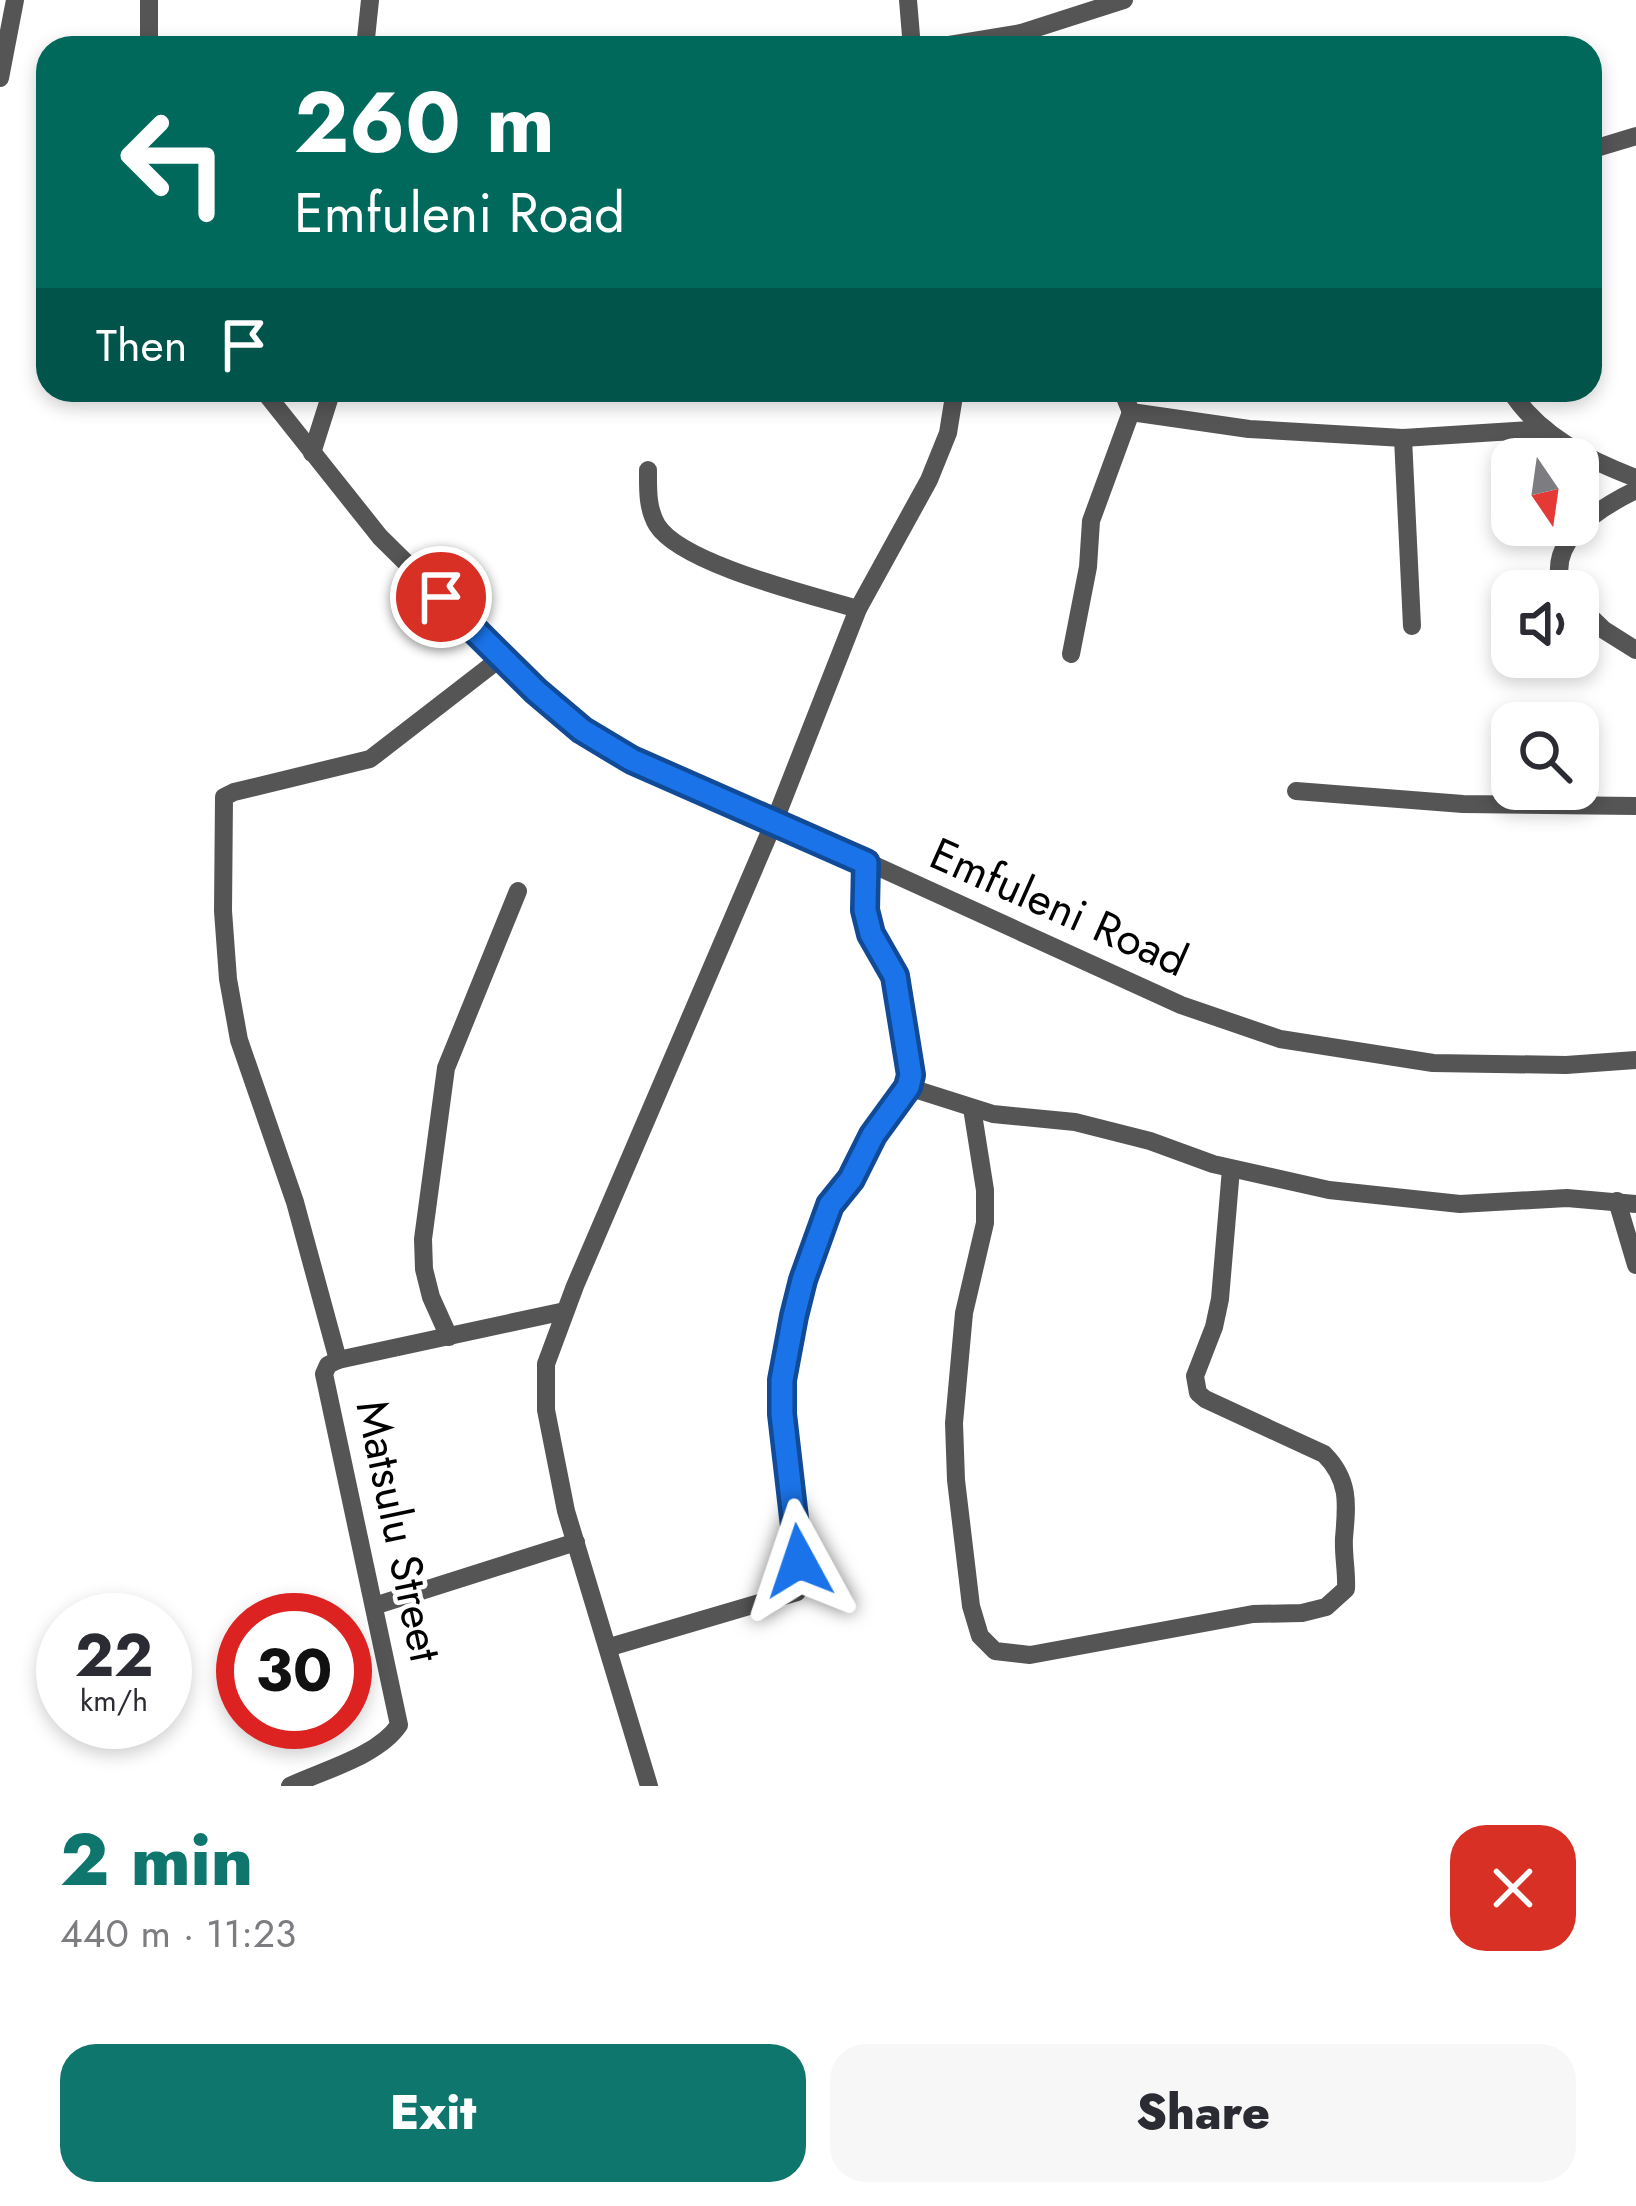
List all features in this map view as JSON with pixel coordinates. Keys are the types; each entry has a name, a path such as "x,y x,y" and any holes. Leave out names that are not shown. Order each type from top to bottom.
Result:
{"street":[{"path":"0,78 15,0"},
{"path":"149,0 149,36"},
{"path":"366,36 370,0"},
{"path":"908,0 911,36"},
{"path":"1003,36 1124,0"},
{"path":"1602,146 1636,136"},
{"name":"Emfuleni Road","path":"272,402 380,537 582,730 632,760 1180,1005 1280,1040 1433,1063 1566,1065 1636,1060"},
{"path":"312,453 328,402"},
{"path":"649,1786 576,1542 544,1393 546,1364 775,820 858,609 929,480 948,434 953,402"},
{"path":"1072,654 1091,521 1131,412 1127,402"},
{"path":"1518,402 1579,454 1636,478"},
{"path":"1131,412 1249,429 1403,438 1545,428"},
{"path":"1403,438 1412,626"},
{"path":"648,470 648,499 657,524 676,546 710,562 858,609"},
{"path":"1558,570 1576,529 1602,507 1636,490"},
{"path":"1599,625 1636,650"},
{"path":"502,657 370,759 224,797 223,911 239,1040 296,1202 338,1360 565,1310"},
{"path":"1295,791 1463,804 1636,806"},
{"path":"610,1647 796,1592 801,1576 782,1414 790,1335 803,1280 830,1205 908,1087 910,1048 895,976 871,934 865,910 866,863"},
{"path":"449,1337 431,1297 423,1239 446,1068 518,891"},
{"path":"908,1087 993,1114 1075,1122 1231,1168 1329,1190 1460,1204 1567,1198 1626,1202 1636,1265"},
{"path":"972,1108 985,1190 985,1223 964,1312 954,1423 956,1480 971,1606 980,1636 995,1651 1030,1655 1253,1614 1302,1613 1326,1607 1346,1589 1348,1511 1345,1485 1336,1467 1324,1454 1205,1399 1196,1386 1195,1376 1220,1299 1231,1168"},
{"name":"Matsulu Street","path":"290,1786 370,1749 399,1725 324,1374 338,1360"},
{"path":"374,1606 576,1542"}],"route":[{"path":"441,597 582,730 632,760 866,863 865,910 871,934 895,976 911,1075 851,1179 830,1205 794,1316 782,1380 782,1414 799,1561"}]}
